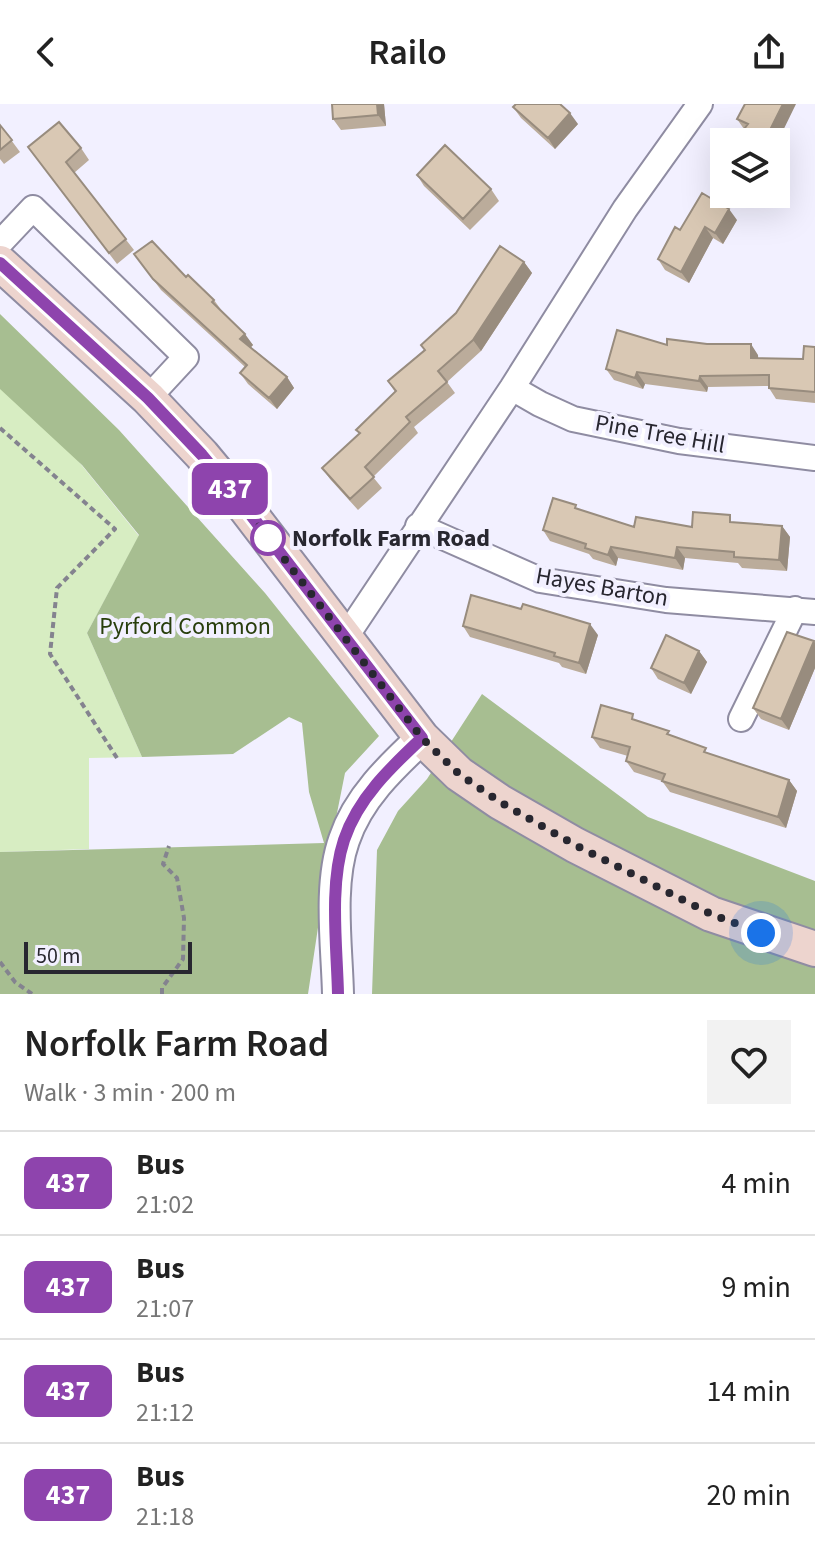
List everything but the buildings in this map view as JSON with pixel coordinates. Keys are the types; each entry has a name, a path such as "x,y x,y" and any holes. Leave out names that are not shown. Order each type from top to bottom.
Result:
{"main road":[{"path":"0,263 148,398 202,455 422,738 459,774 500,802 575,845 711,914 815,949"}],"street":[{"path":"345,638 512,388 625,209 700,104"},
{"path":"0,243 33,208 186,357 148,398"},
{"name":"Pine Tree Hill","path":"512,388 573,419 679,441 815,458"},
{"name":"Hayes Barton","path":"418,526 540,580 666,600 805,610 741,719"},
{"path":"338,994 335,891 343,841 371,791 422,738"}],"path":[{"path":"0,428 115,529 57,588 50,654 117,758"},
{"path":"162,994 162,988 183,959 184,918 177,878 163,864 169,846"},
{"path":"0,962 15,982 32,994"}],"green space":[{"name":"Pyrford Common","path":"0,314 119,430 265,593 379,736 345,773 330,848 308,994 0,994 0,852 324,843 309,792 302,723 289,717 233,754 142,757 87,633 139,535 82,465 0,389"},
{"path":"0,374 20,389 139,536 87,633 142,757 89,758 89,849 0,852"},
{"path":"482,694 648,817 815,881 815,994 372,994 377,850 398,811 427,779"}],"bus line":[{"name":"437","path":"0,263 148,398 202,455 422,738 371,791 343,841 335,891 338,994"}],"place":[{"name":"Norfolk Farm Road","path":"268,538"}],"route":[{"path":"268,538 259,526 422,738 459,774 500,802 575,845 711,914 761,933"}]}
